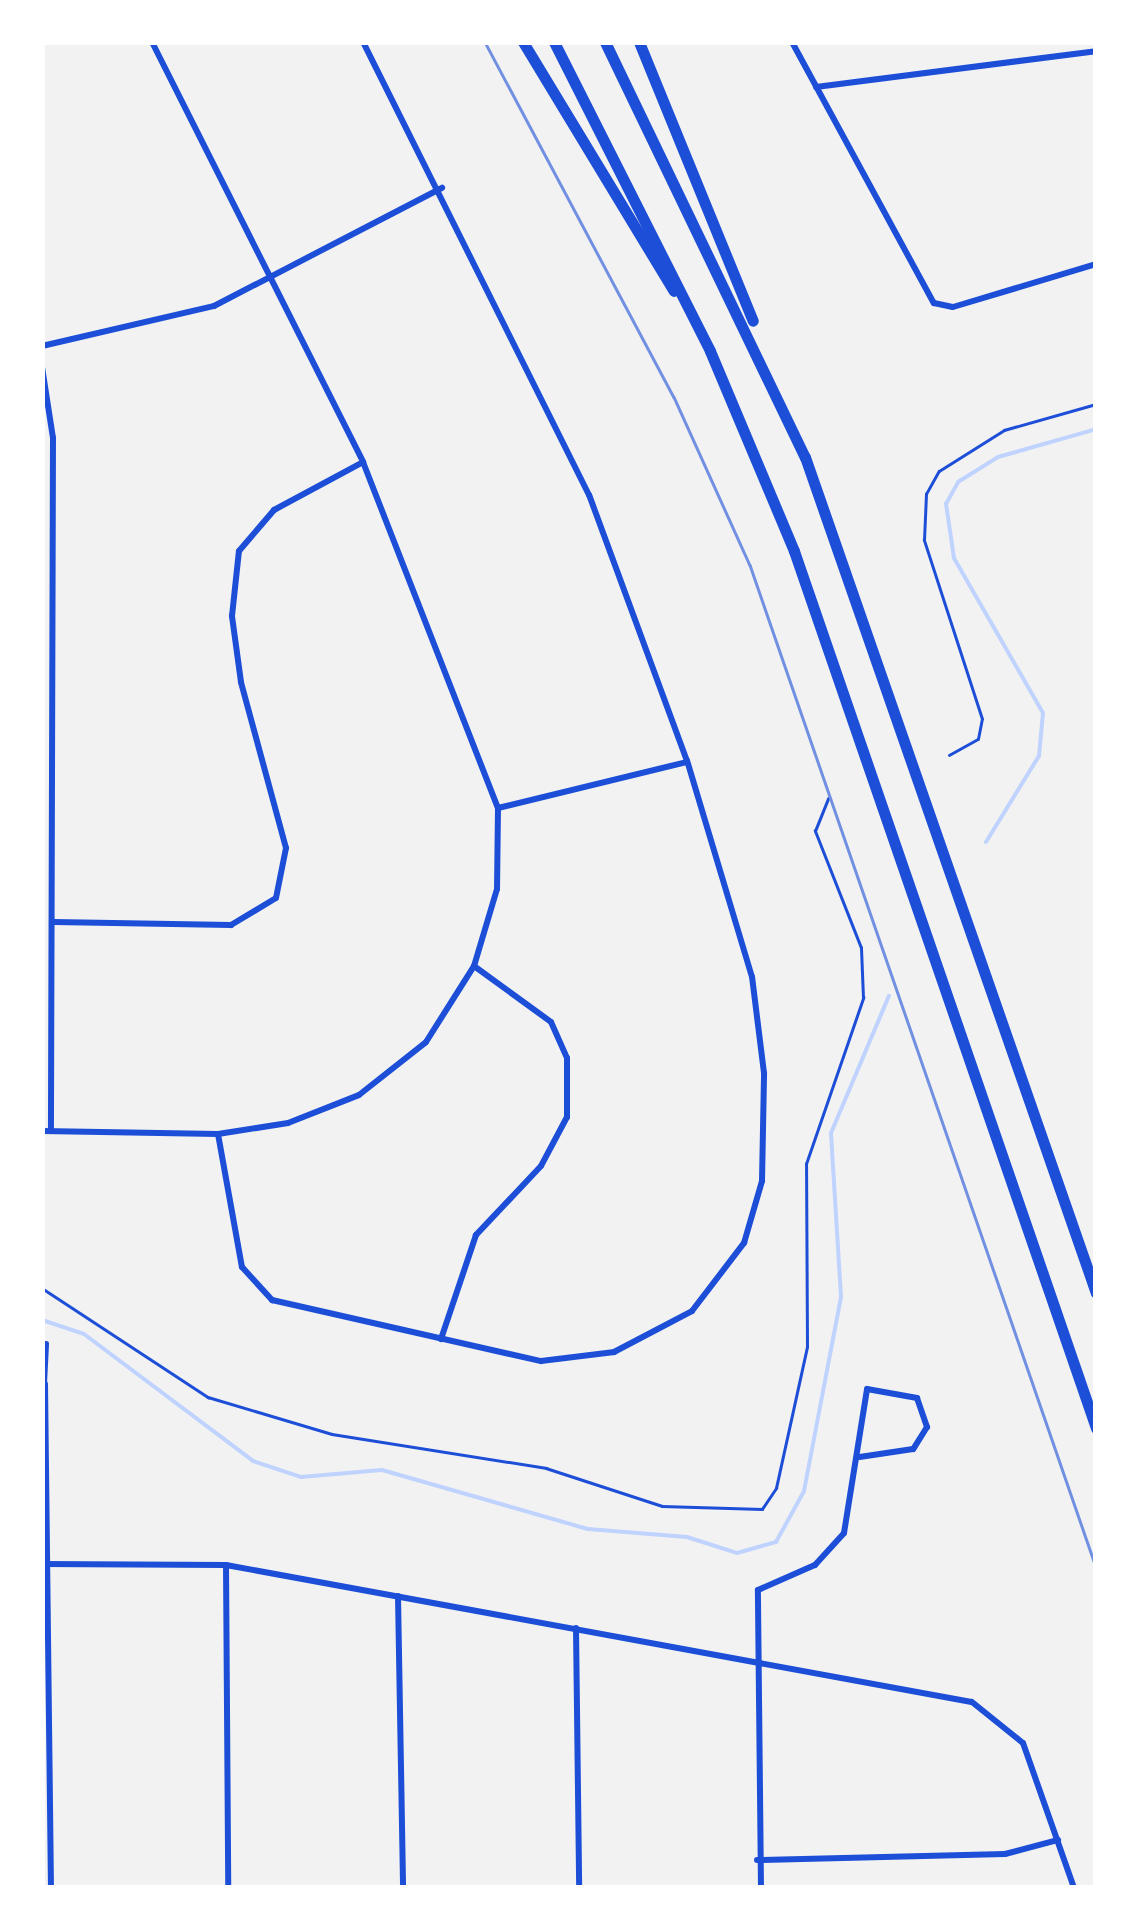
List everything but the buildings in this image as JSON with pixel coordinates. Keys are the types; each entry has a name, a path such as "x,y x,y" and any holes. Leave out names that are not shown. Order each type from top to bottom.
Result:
{"highway":[{"path":"523,42 710,351"},
{"path":"554,42 710,351 844,690 1096,1428"},
{"path":"605,42 776,386"},
{"path":"639,42 694,160 892,692 1096,1293"}],"street":[{"path":"42,367 53,438 54,922 47,1131 218,1134 288,1123 359,1095 426,1042 474,966 497,889 498,808 363,462 152,42"},
{"path":"218,1134 242,1267 272,1300 441,1340 584,1360 642,1342 692,1311 732,1265 760,1192 764,1072 752,978 687,761 589,495 442,188 363,42"},
{"path":"792,42 923,290 943,307 1096,264"},
{"path":"816,87 1096,50"},
{"path":"42,346 184,316 269,280 442,188"},
{"path":"54,922 231,925 276,898 286,848 241,682 232,616 238,550 274,510 363,462"},
{"path":"498,808 687,761"},
{"path":"441,1340 476,1235 541,1166 567,1118 567,1058 552,1022 474,966"},
{"path":"46,1344 45,1564 51,1888"},
{"path":"761,1888 757,1860 754,1661 758,1590 834,1548 860,1457 867,1389 889,1386 918,1398 927,1426 914,1449 860,1457"},
{"path":"45,1564 226,1565 972,1702 1009,1726 1058,1840 1074,1888"},
{"path":"226,1565 228,1888"},
{"path":"398,1596 404,1888"},
{"path":"576,1628 579,1888"},
{"path":"757,1860 1005,1854 1058,1840"}],"path":[{"path":"949,755 978,740 982,719 924,540 926,494 939,471 1004,430 1096,404"},
{"path":"42,1288 174,1378 226,1402 332,1434 546,1468 662,1506 762,1509 776,1488 807,1346 806,1164 863,998 861,948 814,831 828,798"}],"waterway":[{"path":"986,842 1039,756 1043,713 954,558 946,504 958,482 998,457 1096,429"},
{"path":"42,1320 84,1334 253,1461 301,1477 382,1470 588,1529 687,1537 737,1553 776,1542 804,1491 841,1297 831,1133 889,996"}],"tram line":[{"path":"485,42 674,397 750,565 1096,1567"}]}
